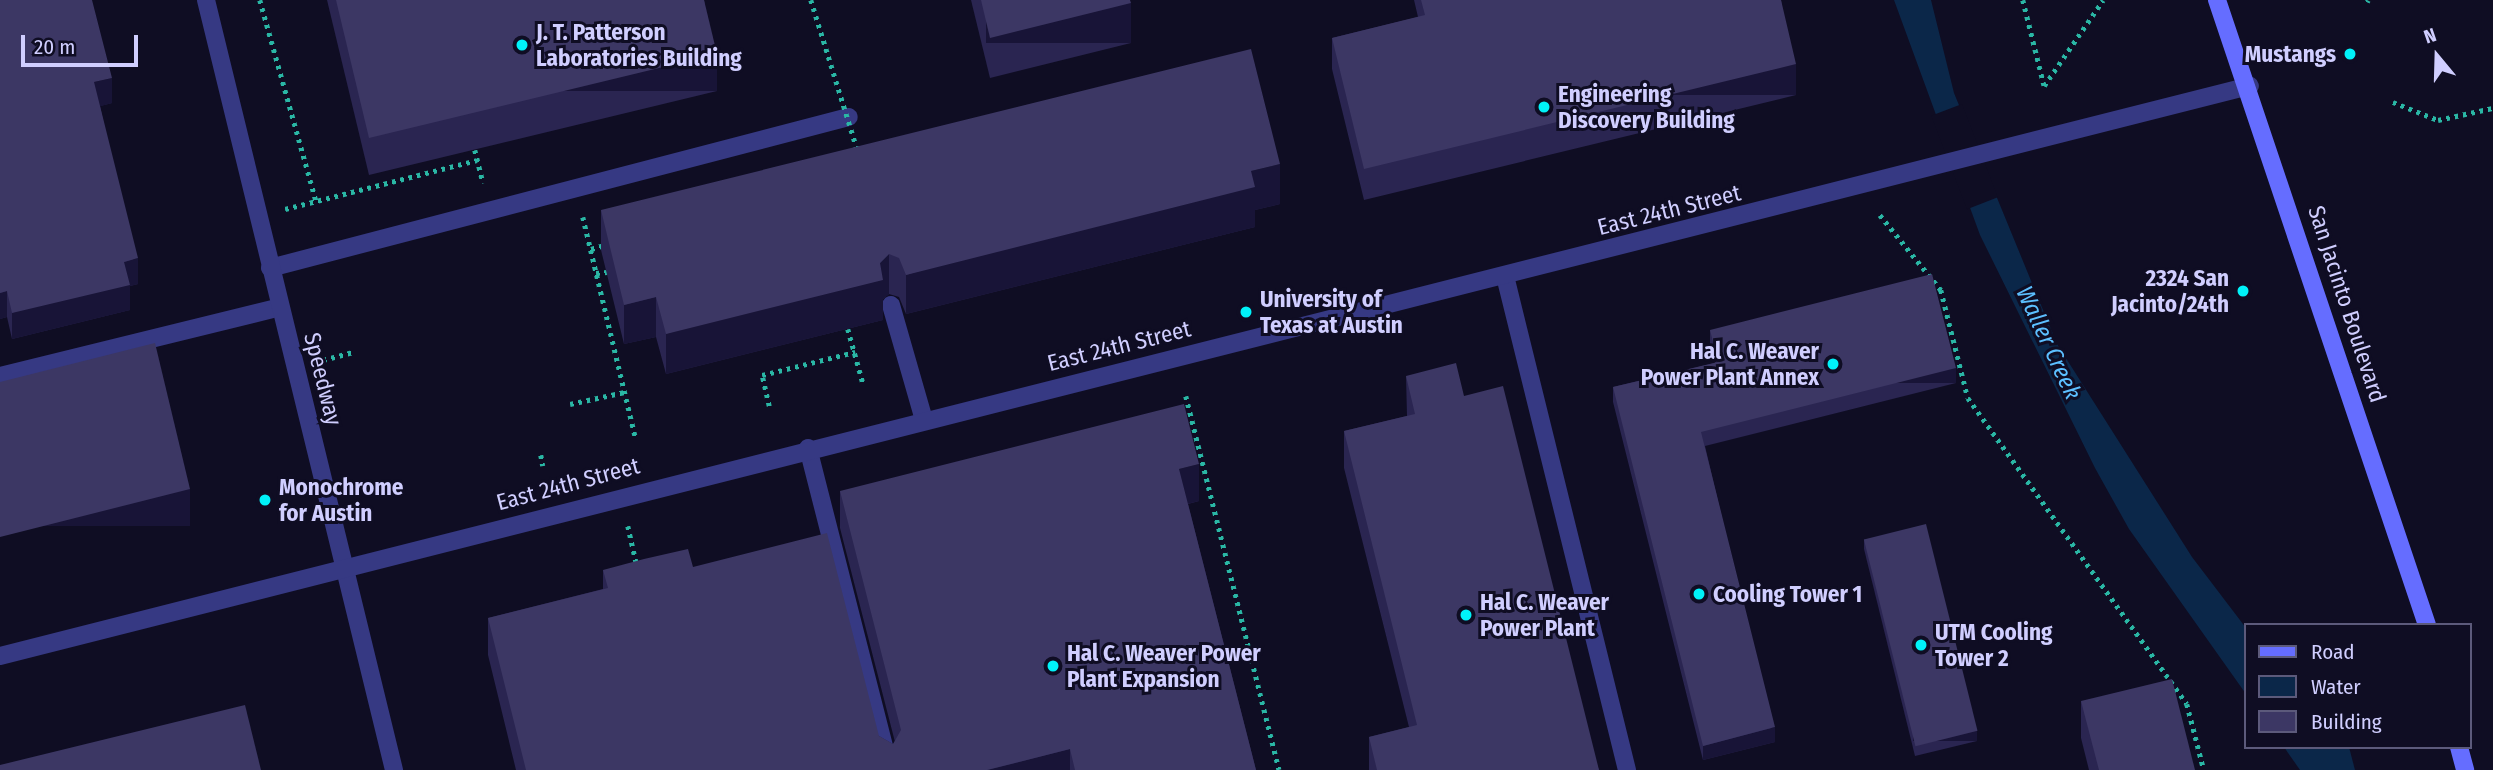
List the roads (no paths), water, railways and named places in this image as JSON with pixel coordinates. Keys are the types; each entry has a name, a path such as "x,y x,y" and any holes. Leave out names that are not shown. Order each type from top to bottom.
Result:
{"street":[{"name":"Speedway","path":"205,0 394,770"},
{"name":"San Jacinto Boulevard","path":"2217,0 2250,86 2426,623"},
{"name":"East 24th Street","path":"0,656 346,571 695,476 1897,179 2250,86"},
{"path":"270,268 849,117"},
{"path":"1505,276 1627,770"},
{"path":"891,305 924,420"},
{"path":"0,376 280,307"},
{"path":"808,448 890,770"},
{"path":"2460,749 2465,770"}],"water":[{"name":"Waller Creek","path":"1894,0 1931,0 1954,93 2057,344 2192,557 2244,625 2244,691 2129,529 2095,468 1980,235"},
{"path":"2285,749 2350,749 2355,770 2300,770"}],"place":[{"name":"J. T. Patterson Laboratories Building","path":"522,45"},
{"name":"Mustangs","path":"2350,54"},
{"name":"Engineering Discovery Building","path":"1544,107"},
{"name":"2324 San Jacinto/24th","path":"2243,291"},
{"name":"University of Texas at Austin","path":"1246,312"},
{"name":"Hal C. Weaver Power Plant Annex","path":"1833,364"},
{"name":"Monochrome for Austin","path":"265,500"},
{"name":"Cooling Tower 1","path":"1699,594"},
{"name":"Hal C. Weaver Power Plant","path":"1466,615"},
{"name":"UTM Cooling Tower 2","path":"1921,645"},
{"name":"Hal C. Weaver Power Plant Expansion","path":"1053,666"}]}
